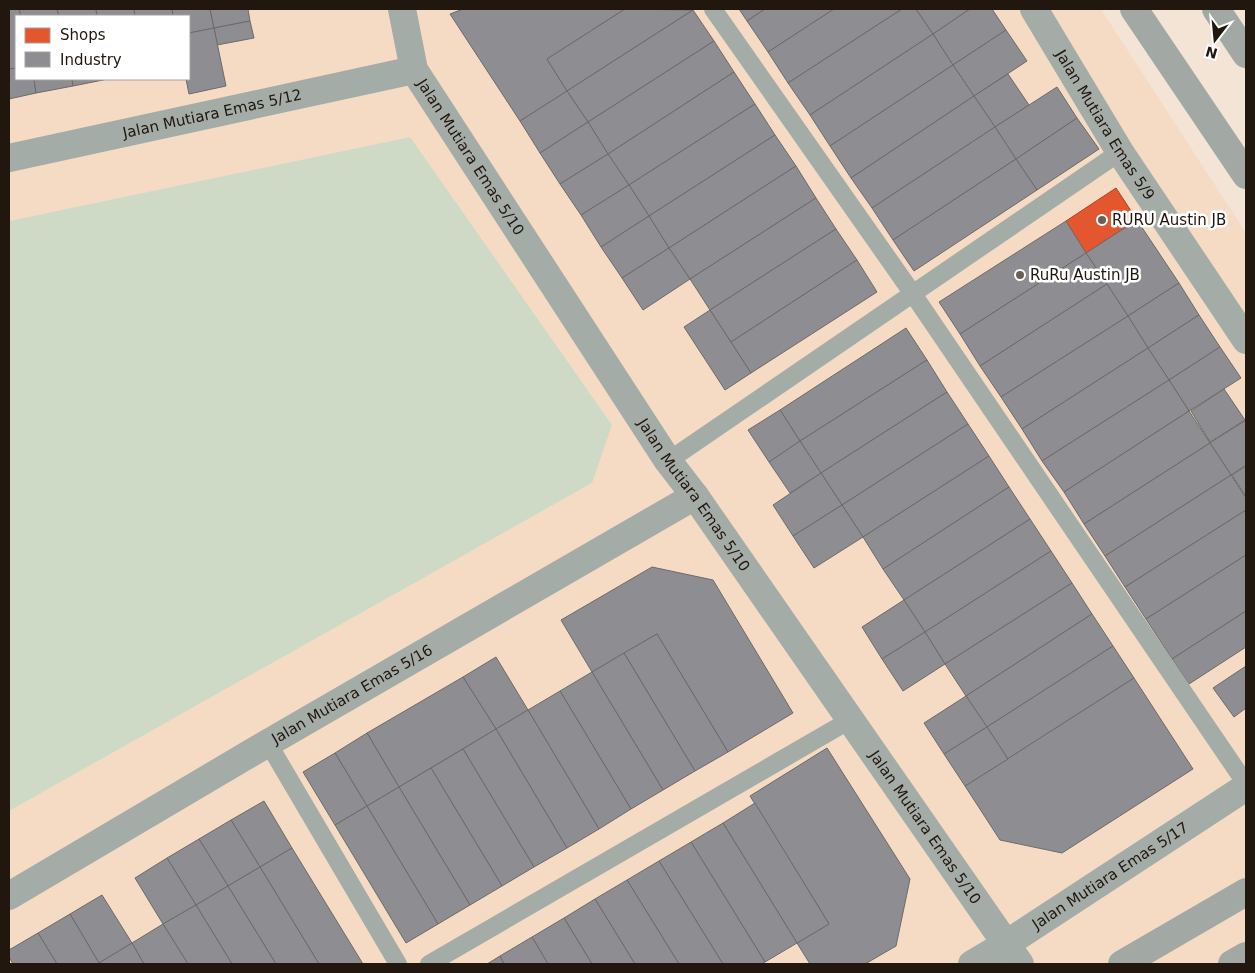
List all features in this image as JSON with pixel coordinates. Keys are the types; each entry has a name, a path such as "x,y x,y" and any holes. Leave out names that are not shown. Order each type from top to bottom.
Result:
{"street":[{"name":"Jalan Mutiara Emas 5/10","path":"402,9 414,70 668,461 695,496 1013,954"},
{"name":"Jalan Mutiara Emas 5/9","path":"1034,9 1120,152 1246,340"},
{"path":"1134,9 1246,175"},
{"path":"1216,9 1246,54"},
{"name":"Jalan Mutiara Emas 5/12","path":"9,158 414,70"},
{"name":"Jalan Mutiara Emas 5/16","path":"9,896 268,743 695,496"},
{"name":"Jalan Mutiara Emas 5/17","path":"972,964 1013,954 1246,785"},
{"path":"1122,964 1246,892"},
{"path":"1232,964 1246,956"}],"lane":[{"path":"713,9 913,294 1246,785"},
{"path":"668,461 1120,152"},
{"path":"429,964 850,720"},
{"path":"268,743 398,964"}],"shaded area":[{"path":"9,9 1101,9 1246,233 1246,964 9,964 9,811 592,483 410,137 9,221"}],"green space":[{"path":"410,137 612,425 592,483 9,811 9,221"}],"building: Shops":[{"name":"RURU Austin JB","path":"1116,188 1137,220 1086,253 1066,221"}],"building: Industry":[{"path":"9,9 19,9 21,15 15,15 15,68 9,69"},
{"path":"19,9 57,9 59,15 21,15"},
{"path":"57,9 96,9 97,15 59,15"},
{"path":"96,9 134,9 135,15 97,15"},
{"path":"134,9 172,9 173,15 135,15"},
{"path":"172,9 210,9 214,28 190,33 190,15 173,15"},
{"path":"210,9 248,9 250,21 214,28"},
{"path":"463,9 625,9 547,59 567,91 520,121 450,14"},
{"path":"625,9 693,10 567,91 547,59"},
{"path":"739,9 765,9 747,21"},
{"path":"765,9 834,9 768,52 747,21"},
{"path":"834,9 902,9 788,83 768,52"},
{"path":"902,9 916,9 933,34 810,115 788,83"},
{"path":"916,9 970,9 933,34"},
{"path":"970,9 992,9 1006,30 953,65 933,34"},
{"path":"693,10 714,41 588,122 567,91"},
{"path":"250,21 254,38 217,45 214,28"},
{"path":"214,28 226,86 189,94 186,80 190,80 190,33"},
{"path":"1006,30 1027,61 974,96 953,65"},
{"path":"933,34 953,65 830,146 810,115"},
{"path":"714,41 734,72 608,154 588,122"},
{"path":"953,65 974,96 851,178 830,146"},
{"path":"15,68 15,80 34,80 36,93 9,99 9,69"},
{"path":"734,72 755,104 629,185 608,154"},
{"path":"1008,74 1029,105 995,127 974,96"},
{"path":"34,80 72,80 73,86 36,93"},
{"path":"72,80 103,80 73,86"},
{"path":"1057,87 1077,118 1016,159 995,127"},
{"path":"567,91 588,122 540,153 520,121"},
{"path":"974,96 995,127 872,208 851,178"},
{"path":"755,104 775,135 649,216 629,185"},
{"path":"1077,118 1099,149 1037,190 1016,159"},
{"path":"588,122 608,154 560,184 540,153"},
{"path":"995,127 1016,159 893,240 872,208"},
{"path":"775,135 796,166 669,248 649,216"},
{"path":"608,154 629,185 581,215 560,184"},
{"path":"1016,159 1037,190 914,271 893,240"},
{"path":"796,166 816,198 690,279 669,248"},
{"path":"629,185 649,216 601,247 581,215"},
{"path":"816,198 836,229 710,310 690,279"},
{"path":"649,216 669,248 622,278 601,247"},
{"path":"1137,220 1179,283 1128,316 1086,253"},
{"path":"1066,221 1086,253 960,334 939,302"},
{"path":"836,229 857,260 731,342 710,310"},
{"path":"669,248 690,279 643,310 622,278"},
{"path":"1086,253 1107,284 980,366 960,334"},
{"path":"857,260 877,292 751,373 731,342"},
{"path":"1179,283 1199,315 1148,348 1128,316"},
{"path":"1107,284 1128,316 1001,397 980,366"},
{"path":"710,310 751,373 725,390 684,327"},
{"path":"1199,315 1220,347 1169,380 1148,348"},
{"path":"1128,316 1148,348 1022,429 1001,397"},
{"path":"906,328 927,360 800,441 780,410"},
{"path":"1220,347 1241,378 1189,411 1169,380"},
{"path":"1148,348 1169,380 1042,461 1022,429"},
{"path":"927,360 947,392 821,473 800,441"},
{"path":"1169,380 1189,411 1064,492 1042,461"},
{"path":"1224,389 1245,420 1210,442 1191,411"},
{"path":"947,392 968,424 842,505 821,473"},
{"path":"780,410 800,441 769,462 748,430"},
{"path":"1189,411 1210,443 1084,524 1064,492"},
{"path":"1246,420 1246,465 1231,475 1210,443"},
{"path":"968,424 989,456 863,537 842,505"},
{"path":"800,441 821,473 790,493 769,462"},
{"path":"1210,443 1231,475 1105,556 1084,524"},
{"path":"989,456 1009,487 883,569 863,537"},
{"path":"1246,466 1246,497 1232,475"},
{"path":"821,473 842,505 793,536 773,505"},
{"path":"1231,475 1246,498 1246,510 1125,587 1105,556"},
{"path":"1009,487 1030,519 904,600 883,569"},
{"path":"842,505 863,537 814,568 793,536"},
{"path":"1246,510 1246,555 1146,619 1125,587"},
{"path":"1030,519 1051,551 925,632 904,600"},
{"path":"1051,551 1072,583 945,664 925,632"},
{"path":"1246,555 1246,611 1172,659 1146,619"},
{"path":"652,567 713,580 793,713 728,752 657,634 592,672 561,620"},
{"path":"1072,583 1092,614 966,696 945,664"},
{"path":"904,600 925,632 882,659 862,627"},
{"path":"1246,611 1246,647 1189,684 1172,659"},
{"path":"1092,614 1113,646 987,727 966,696"},
{"path":"925,632 945,664 903,691 882,659"},
{"path":"657,634 728,752 695,771 624,653"},
{"path":"1113,646 1134,678 1008,759 987,727"},
{"path":"624,653 695,771 663,790 592,672"},
{"path":"496,657 528,710 496,729 463,677"},
{"path":"1246,666 1246,708 1234,717 1213,688"},
{"path":"592,672 663,790 631,809 560,691"},
{"path":"463,677 496,729 399,787 367,733"},
{"path":"1134,678 1193,769 1062,853 1000,840 965,786"},
{"path":"560,691 631,809 599,829 528,710"},
{"path":"966,696 987,727 944,754 924,723"},
{"path":"528,710 599,829 567,848 496,729"},
{"path":"987,727 1008,759 965,786 944,754"},
{"path":"496,729 567,848 534,867 463,749"},
{"path":"367,733 399,787 367,806 335,753"},
{"path":"827,748 910,879 896,946 865,964 810,964 797,943 829,924 750,796"},
{"path":"463,749 534,867 502,886 431,768"},
{"path":"335,753 367,806 335,825 303,772"},
{"path":"431,768 502,886 470,905 399,787"},
{"path":"399,787 470,905 438,924 367,806"},
{"path":"264,801 292,848 260,867 231,820"},
{"path":"755,803 829,924 797,943 723,823"},
{"path":"367,806 438,924 406,943 335,825"},
{"path":"231,820 260,867 228,886 199,839"},
{"path":"723,823 797,943 765,962 691,842"},
{"path":"199,839 228,886 196,905 167,858"},
{"path":"691,842 765,962 761,964 723,964 659,861"},
{"path":"292,848 363,964 319,964 260,867"},
{"path":"167,858 196,905 163,924 135,878"},
{"path":"659,861 723,964 679,964 627,880"},
{"path":"260,867 319,964 276,964 228,886"},
{"path":"627,880 679,964 635,964 595,899"},
{"path":"228,886 276,964 232,964 196,905"},
{"path":"102,895 132,943 99,963 70,914"},
{"path":"595,899 635,964 592,964 564,918"},
{"path":"196,905 232,964 188,964 163,924"},
{"path":"70,914 99,963 57,964 38,933"},
{"path":"564,918 592,964 548,964 532,937"},
{"path":"163,924 188,964 144,964 132,943"},
{"path":"38,933 57,964 13,964 9,957 9,950"},
{"path":"532,937 548,964 504,964 500,956"},
{"path":"132,943 144,964 99,963"},
{"path":"500,956 504,964 487,964"}],"place":[{"name":"RURU Austin JB","path":"1102,220"},
{"name":"RuRu Austin JB","path":"1020,275"}]}
